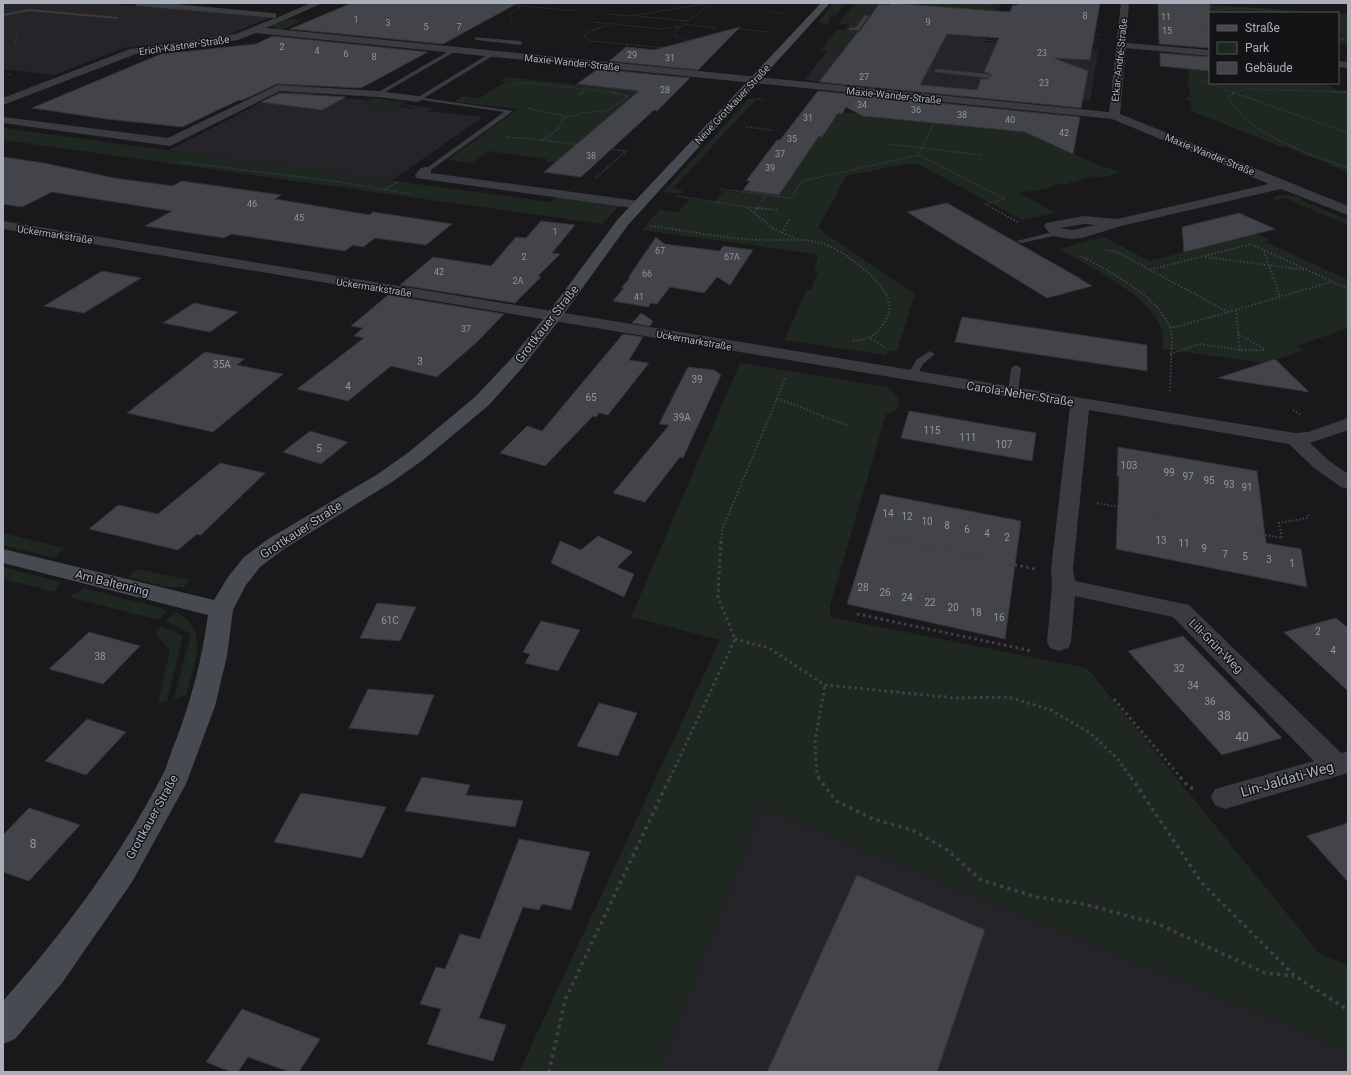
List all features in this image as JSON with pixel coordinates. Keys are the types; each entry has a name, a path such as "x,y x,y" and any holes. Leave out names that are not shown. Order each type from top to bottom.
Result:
{"street":[{"path":"137,3 273,16"},
{"name":"Erich-Kästner-Straße","path":"3,102 134,51 230,39 319,3"},
{"name":"Neue Grottkauer Straße","path":"639,205 826,3"},
{"name":"Etkar-André-Straße","path":"1114,116 1125,3"},
{"name":"Maxie-Wander-Straße","path":"254,30 1114,116 1348,210"},
{"path":"1121,49 1209,53"},
{"path":"3,120 170,142 278,88 378,94 418,99"},
{"path":"426,171 421,175 639,205"},
{"name":"Maxie-Wander-Straße","path":"1050,234 1051,226 1073,220 1117,223 1284,184"},
{"name":"Grottkauer Straße","path":"3,1027 50,972 121,873 176,776 202,706 215,656 221,610 236,582 252,562 276,544 385,478 442,436 482,401 516,364 554,316 623,222 639,205"},
{"name":"Uckermarkstraße","path":"3,225 746,349"},
{"name":"Carola-Neher-Straße","path":"746,349 1295,439 1311,437 1348,424"},
{"path":"1059,642 1069,498 1080,404"},
{"path":"1295,439 1321,464 1348,484"},
{"name":"Am Baltenring","path":"3,556 221,610"},
{"name":"Lili-Grün-Weg","path":"1063,580 1181,611 1342,763"},
{"name":"Lin-Jaldati-Weg","path":"1225,797 1342,763"}],"lane":[{"path":"3,15 29,10 117,18"},
{"path":"273,16 284,18"},
{"path":"851,29 857,29 867,16"},
{"path":"476,38 520,43"},
{"path":"378,94 454,50"},
{"path":"418,99 492,54"},
{"path":"936,71 988,76"},
{"path":"418,99 510,111"},
{"path":"426,171 510,111"},
{"path":"1021,240 1050,234"},
{"path":"912,377 919,362 930,354"},
{"path":"1013,393 1016,368"}],"path":[{"path":"384,16 415,3 462,8 498,4"},
{"path":"433,5 443,3"},
{"path":"489,3 578,11"},
{"path":"510,5 516,3"},
{"path":"632,16 709,3"},
{"path":"607,25 586,33 584,37 592,41 666,48 677,47 688,41 676,36 674,32 709,3"},
{"path":"979,3 999,6"},
{"path":"980,45 991,26 1000,3"},
{"path":"509,14 522,6"},
{"path":"1211,12 1230,10 1267,12"},
{"path":"393,11 445,18"},
{"path":"771,12 789,14"},
{"path":"1209,13 1202,15 1202,17 1209,23"},
{"path":"606,14 688,21"},
{"path":"594,22 607,25 659,29 682,26"},
{"path":"684,24 717,28"},
{"path":"1209,24 1197,27 1209,31"},
{"path":"991,26 1101,35"},
{"path":"988,32 1101,42"},
{"path":"984,40 1121,49"},
{"path":"869,45 939,51"},
{"path":"288,67 253,60 245,54 272,55 360,65 316,90"},
{"path":"172,66 100,98 133,104 158,93 207,81 237,77 287,80 286,83 278,88"},
{"path":"149,76 207,81"},
{"path":"1197,79 1209,83"},
{"path":"476,106 508,87 517,84 549,84 625,94 628,96 609,110 582,113 564,118 557,130 543,140"},
{"path":"1211,84 1348,132"},
{"path":"1348,92 1246,89 1233,92 1229,98 1230,103 1246,120 1293,145 1348,168"},
{"path":"574,98 586,90"},
{"path":"510,111 521,108 529,108 568,117"},
{"path":"919,155 934,124"},
{"path":"746,127 772,130"},
{"path":"479,133 577,145"},
{"path":"888,144 981,155"},
{"path":"595,180 626,150 609,149"},
{"path":"721,189 791,198 802,181 919,155 1005,200 985,204 1050,234 1145,297 1158,308 1170,327 1170,392"},
{"path":"180,162 324,180 348,185 415,194"},
{"path":"650,192 747,207 777,210"},
{"path":"754,212 766,195"},
{"path":"747,207 774,229 796,239"},
{"path":"782,233 790,218"},
{"path":"623,222 760,240 796,239 822,243 857,264 881,287 890,300 889,314 876,336 871,339 850,342"},
{"path":"1150,270 1251,244 1348,289"},
{"path":"1104,249 1117,252 1228,312"},
{"path":"1264,250 1280,297"},
{"path":"1202,256 1307,270"},
{"path":"1170,327 1176,327 1331,282"},
{"path":"1236,310 1240,350"},
{"path":"1170,354 1200,344 1240,350 1265,350 1238,334"},
{"path":"871,339 891,351"},
{"path":"549,1072 565,1000 735,639 718,597 722,530 794,357"},
{"path":"777,400 803,406 810,412 847,425"},
{"path":"1069,498 1282,538 1279,523 1307,518 1309,514"},
{"path":"882,538 1063,580"},
{"path":"857,614 1042,653 1042,639 1059,642"},
{"path":"735,639 769,648 825,685 956,698 1008,697 1051,710 1090,733 1117,758 1153,808 1202,883 1295,976 1348,1010"},
{"path":"825,685 815,741 817,775 836,801 873,819 912,830 946,849 981,880 1037,897 1084,904 1158,924 1265,973 1295,976"},
{"path":"1114,699 1190,788 1225,797"}],"shaded area":[{"path":"3,3 102,3 271,17 226,36 124,48 54,75 3,69"},
{"path":"867,3 991,3 990,6 997,7 982,42 1098,52 1090,101 1081,100 1079,107 804,80"},
{"path":"292,92 314,93 310,96 368,100 363,103 414,109 415,108 404,106 433,108 429,111 483,117 391,181 167,151 278,94"},
{"path":"761,807 1348,1050 1348,1072 659,1072"}],"green space":[{"path":"834,3 846,3 836,15 831,16 827,25 818,22"},
{"path":"855,3 870,3 864,10 862,10 855,22 849,24 838,24"},
{"path":"870,3 890,3 889,5"},
{"path":"896,3 944,3 997,7 983,37 979,37 990,11"},
{"path":"1204,4 1317,12 1209,12"},
{"path":"1339,13 1348,14 1348,45 1339,44"},
{"path":"288,19 303,20 280,31 272,27 273,25"},
{"path":"837,30 845,30 868,39 846,53 821,50"},
{"path":"1188,67 1209,71 1209,84 1324,84 1341,91 1348,89 1348,172 1328,165 1331,164 1298,153 1301,152 1282,147 1192,111 1190,101 1187,100 1187,97 1190,97 1189,87 1186,87 1186,85 1189,85"},
{"path":"506,77 648,92 560,163 546,161 548,159 488,151 472,163 448,160 518,109 454,102 462,96 480,98 505,82 500,81"},
{"path":"372,98 405,103 398,107 363,103"},
{"path":"760,98 765,100 756,100 673,188 683,190 679,194 663,192 748,99"},
{"path":"832,111 1025,132 1105,168 1110,168 1121,173 1098,178 1094,176 1063,185 1059,184 1052,186 1054,187 1019,193 1056,213 1022,220 918,164 911,163 846,176 819,227 826,234 915,294 897,351 889,351 885,355 785,340 806,290 811,290 818,271 814,271 818,257 814,254 642,230 659,210 678,212 690,199 714,202 724,191 741,193 743,190 779,195 819,136 822,137"},
{"path":"3,128 551,202 559,196 620,205 602,224 3,140"},
{"path":"1280,195 1295,196 1303,199 1301,200 1348,220 1348,225 1284,198 1276,200 1272,198"},
{"path":"1255,233 1270,240 1266,242 1348,280 1348,328 1297,346 1305,350 1266,363 1162,349 1163,336 1161,328 1155,316 1145,304 1117,282 1059,249 1104,237 1149,261 1184,252 1182,250"},
{"path":"740,363 887,387 899,398 897,410 886,414 830,606 830,617 1087,668 1319,953 1348,966 1348,1050 761,807 659,1072 519,1072 720,640 631,617"},
{"path":"3,533 64,548 54,558 3,545"},
{"path":"3,567 62,582 54,592 3,579"},
{"path":"138,569 189,580 184,587 168,587 128,577"},
{"path":"84,588 168,610 158,620 69,597"},
{"path":"175,612 186,619 193,628 197,649 196,660 186,695 174,699 191,634 166,621"},
{"path":"162,626 183,636 167,701 158,703 170,651 155,632"}],"building":[{"path":"352,3 518,3 443,44 290,29"},
{"path":"890,3 1010,12 1013,5 1017,5 1018,3 1100,3 1090,60 1054,58 1088,71 1081,108 819,82 860,31 879,4 889,5","holes":["947,34 999,38 984,72 989,73 992,76 988,79 981,79 977,90 920,85"]},
{"path":"1158,3 1210,3 1209,48 1159,44"},
{"path":"740,27 698,70 609,61 626,47 654,50"},
{"path":"273,36 428,52 361,88 277,84 182,127 107,119 32,108 161,54 256,44"},
{"path":"1160,53 1209,57 1209,71 1160,66"},
{"path":"598,69 690,78 657,111 654,110 581,177 544,172 639,91 577,84"},
{"path":"818,91 1080,117 1073,154 1025,132 863,116 846,107 842,114 838,113 822,137 819,136 779,195 743,190 750,181 746,181 777,140 780,140"},
{"path":"280,93 346,97 322,110 261,102"},
{"path":"3,157 44,163 114,178 173,186 182,181 281,195 275,199 370,215 373,212 452,224 426,245 375,238 363,247 353,245 345,251 231,234 224,238 145,226 172,211 52,192 22,207 3,204"},
{"path":"947,203 1092,286 1047,298 907,212"},
{"path":"1239,213 1275,229 1184,252 1182,227"},
{"path":"541,221 575,225 552,253 560,254 538,276 541,277 515,303 400,285 433,257 491,266 516,237 526,238"},
{"path":"656,237 664,244 720,251 723,246 753,250 730,285 717,277 704,293 670,287 657,304 651,303 648,307 613,301 624,288 621,288 630,278 628,278"},
{"path":"102,271 141,278 84,313 44,306"},
{"path":"388,295 504,314 477,342 437,377 391,366 348,401 297,389 364,338 354,336 363,328 351,326"},
{"path":"194,303 238,312 210,332 163,323"},
{"path":"641,313 653,321 650,326 632,323"},
{"path":"962,317 1147,345 1147,371 955,342"},
{"path":"623,334 643,337 629,360 649,363 608,415 599,413 596,417 593,416 545,466 500,453 527,426 542,431"},
{"path":"205,352 244,359 237,365 283,374 213,432 127,413"},
{"path":"1275,359 1309,392 1218,378"},
{"path":"688,367 714,370 721,375 683,458 680,457 645,502 613,493 669,425 659,424"},
{"path":"909,411 1036,433 1032,461 901,438"},
{"path":"310,431 348,442 321,464 283,452"},
{"path":"1118,447 1257,471 1266,543 1301,549 1307,587 1116,549 1119,477 1117,476"},
{"path":"220,463 265,473 201,535 197,534 178,550 89,529 118,505 158,514"},
{"path":"881,494 1021,521 1005,639 847,604"},
{"path":"598,536 633,552 617,567 634,574 624,597 551,563 560,541 581,550"},
{"path":"377,603 416,607 400,641 360,638"},
{"path":"1336,618 1348,628 1348,691 1284,632"},
{"path":"541,621 580,630 558,671 525,663 530,654 523,652"},
{"path":"89,632 140,646 103,684 49,669"},
{"path":"1183,636 1282,738 1222,755 1128,651"},
{"path":"368,689 434,695 418,735 349,728"},
{"path":"599,703 637,713 618,756 577,746"},
{"path":"87,719 126,732 86,775 45,761"},
{"path":"422,777 470,785 466,795 523,801 515,827 405,811"},
{"path":"301,793 386,807 362,858 274,842"},
{"path":"29,808 80,825 29,881 3,872 3,835"},
{"path":"1348,823 1348,882 1307,836"},
{"path":"519,839 590,852 571,910 542,904 539,910 523,907 479,1018 506,1025 493,1061 427,1044 441,1009 420,1004 436,967 445,969 460,934 480,939"},
{"path":"857,875 985,930 937,1072 767,1072"},
{"path":"242,1009 320,1039 299,1072 290,1072 248,1057 238,1072 231,1072 206,1062"}]}
